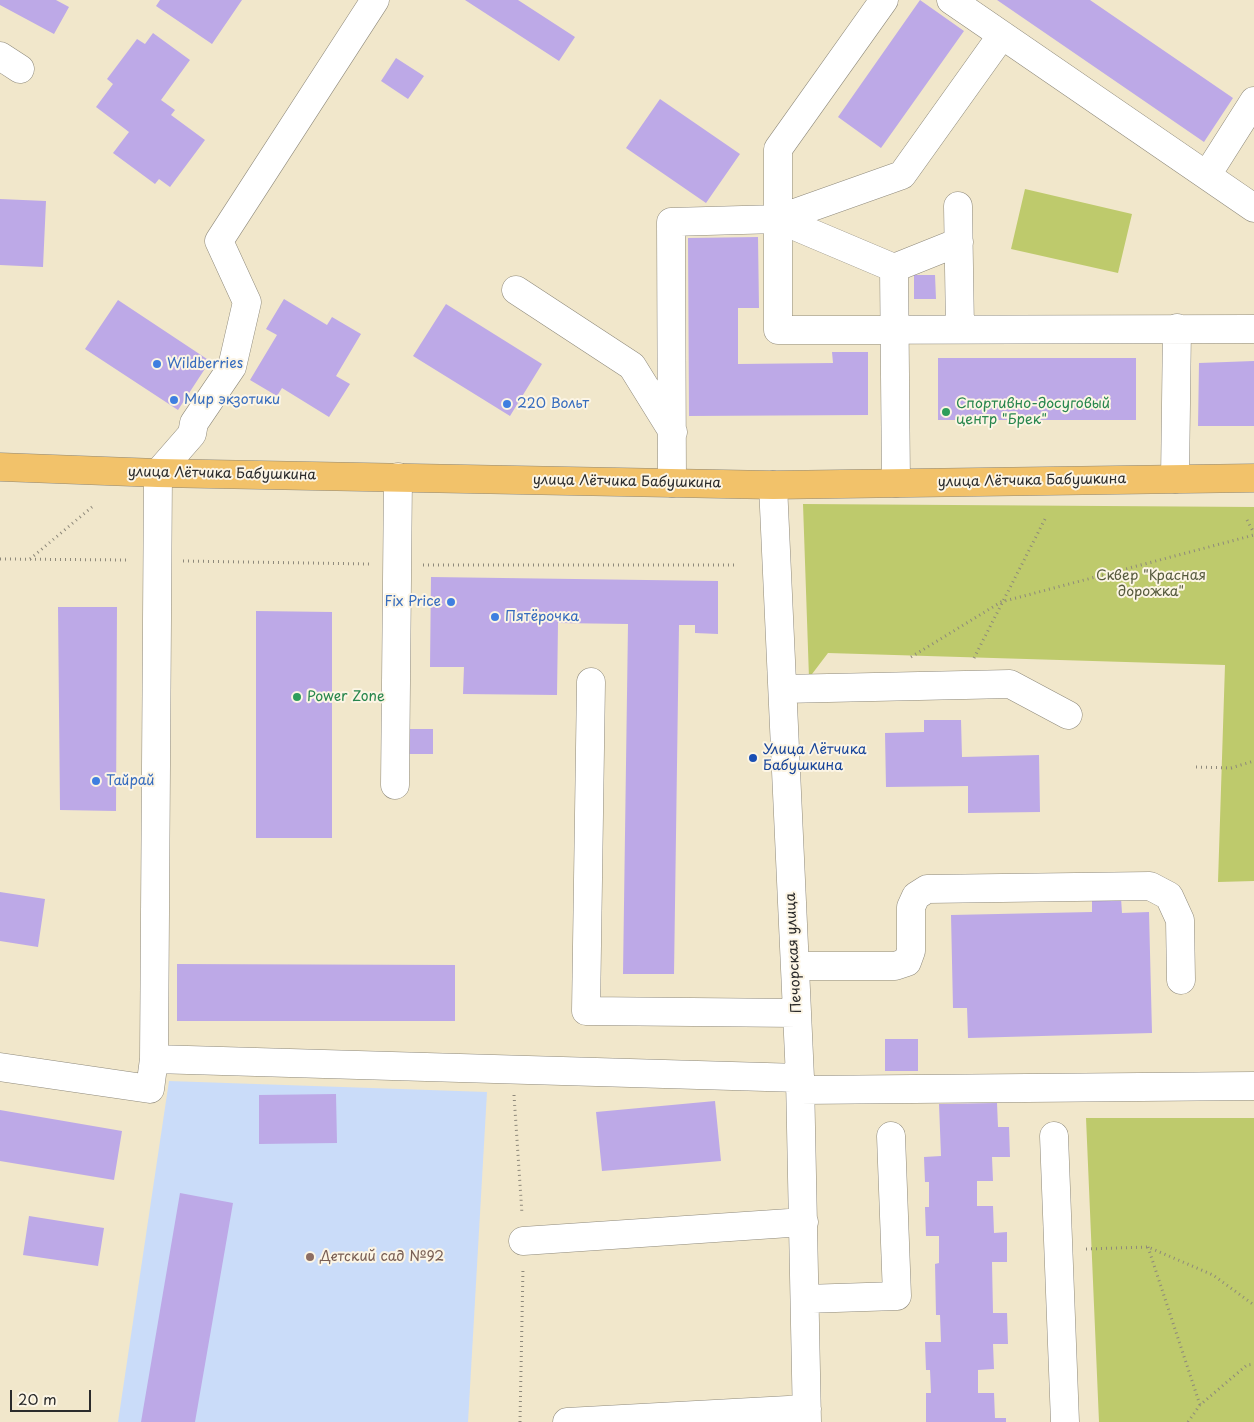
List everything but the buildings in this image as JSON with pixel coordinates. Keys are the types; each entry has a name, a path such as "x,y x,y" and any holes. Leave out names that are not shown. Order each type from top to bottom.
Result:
{"main road":[{"name":"улица Лётчика Бабушкина","path":"0,467 158,474 773,485 1254,478"}],"street":[{"path":"0,1067 150,1090 154,1059 158,474 192,434 194,423 232,366 247,302 219,241 375,0"},
{"path":"884,0 778,149 778,330 1254,329"},
{"path":"951,0 1254,208"},
{"path":"672,484 672,222 778,219 902,175 1002,35"},
{"path":"1207,175 1254,102"},
{"path":"958,206 960,329"},
{"path":"778,219 894,268 960,242"},
{"path":"894,268 896,483"},
{"path":"516,290 632,366 672,432"},
{"path":"1176,328 1176,479"},
{"path":"394,785 398,477"},
{"name":"Печорская улица","path":"773,485 800,1084 807,1415"},
{"path":"591,682 586,1011 797,1013"},
{"path":"783,689 1010,684 1068,715"},
{"path":"795,966 895,966 907,962 911,951 911,907 916,896 927,889 1150,886 1170,896 1180,920 1181,980"},
{"path":"154,1059 800,1084 1254,1086"},
{"path":"805,1299 897,1296 891,1136"},
{"path":"1054,1136 1065,1422"},
{"path":"524,1241 804,1222"},
{"path":"567,1422 807,1415"}],"path":[{"path":"30,559 92,507"},
{"path":"960,686 1001,602 1045,519"},
{"path":"903,662 1001,602 1254,534 1246,520"},
{"path":"1196,767 1231,768 1254,761"},
{"path":"1058,1250 1148,1247 1212,1275 1254,1305"},
{"path":"1148,1247 1200,1405"},
{"path":"1188,1422 1200,1405 1247,1365 1254,1364"}],"shaded area":[{"name":"Детский сад №92","path":"169,1081 487,1092 468,1422 118,1422"}],"green space":[{"path":"1025,189 1132,214 1118,273 1011,249"},
{"name":"Сквер \"Красная дорожка\"","path":"803,504 1254,507 1254,881 1218,882 1225,665 828,653 809,678"},
{"path":"1086,1118 1254,1118 1254,1422 1099,1422"}],"place":[{"name":"Wildberries","path":"157,364"},
{"name":"Мир экзотики","path":"174,400"},
{"name":"220 Вольт","path":"507,404"},
{"name":"Спортивно-досуговый центр \"Брек\"","path":"946,412"},
{"name":"Fix Price","path":"451,602"},
{"name":"Пятёрочка","path":"495,617"},
{"name":"Power Zone","path":"297,697"},
{"name":"Улица Лётчика Бабушкина","path":"753,758"},
{"name":"Тайрай","path":"96,781"},
{"name":"Детский сад №92","path":"310,1257"}]}
